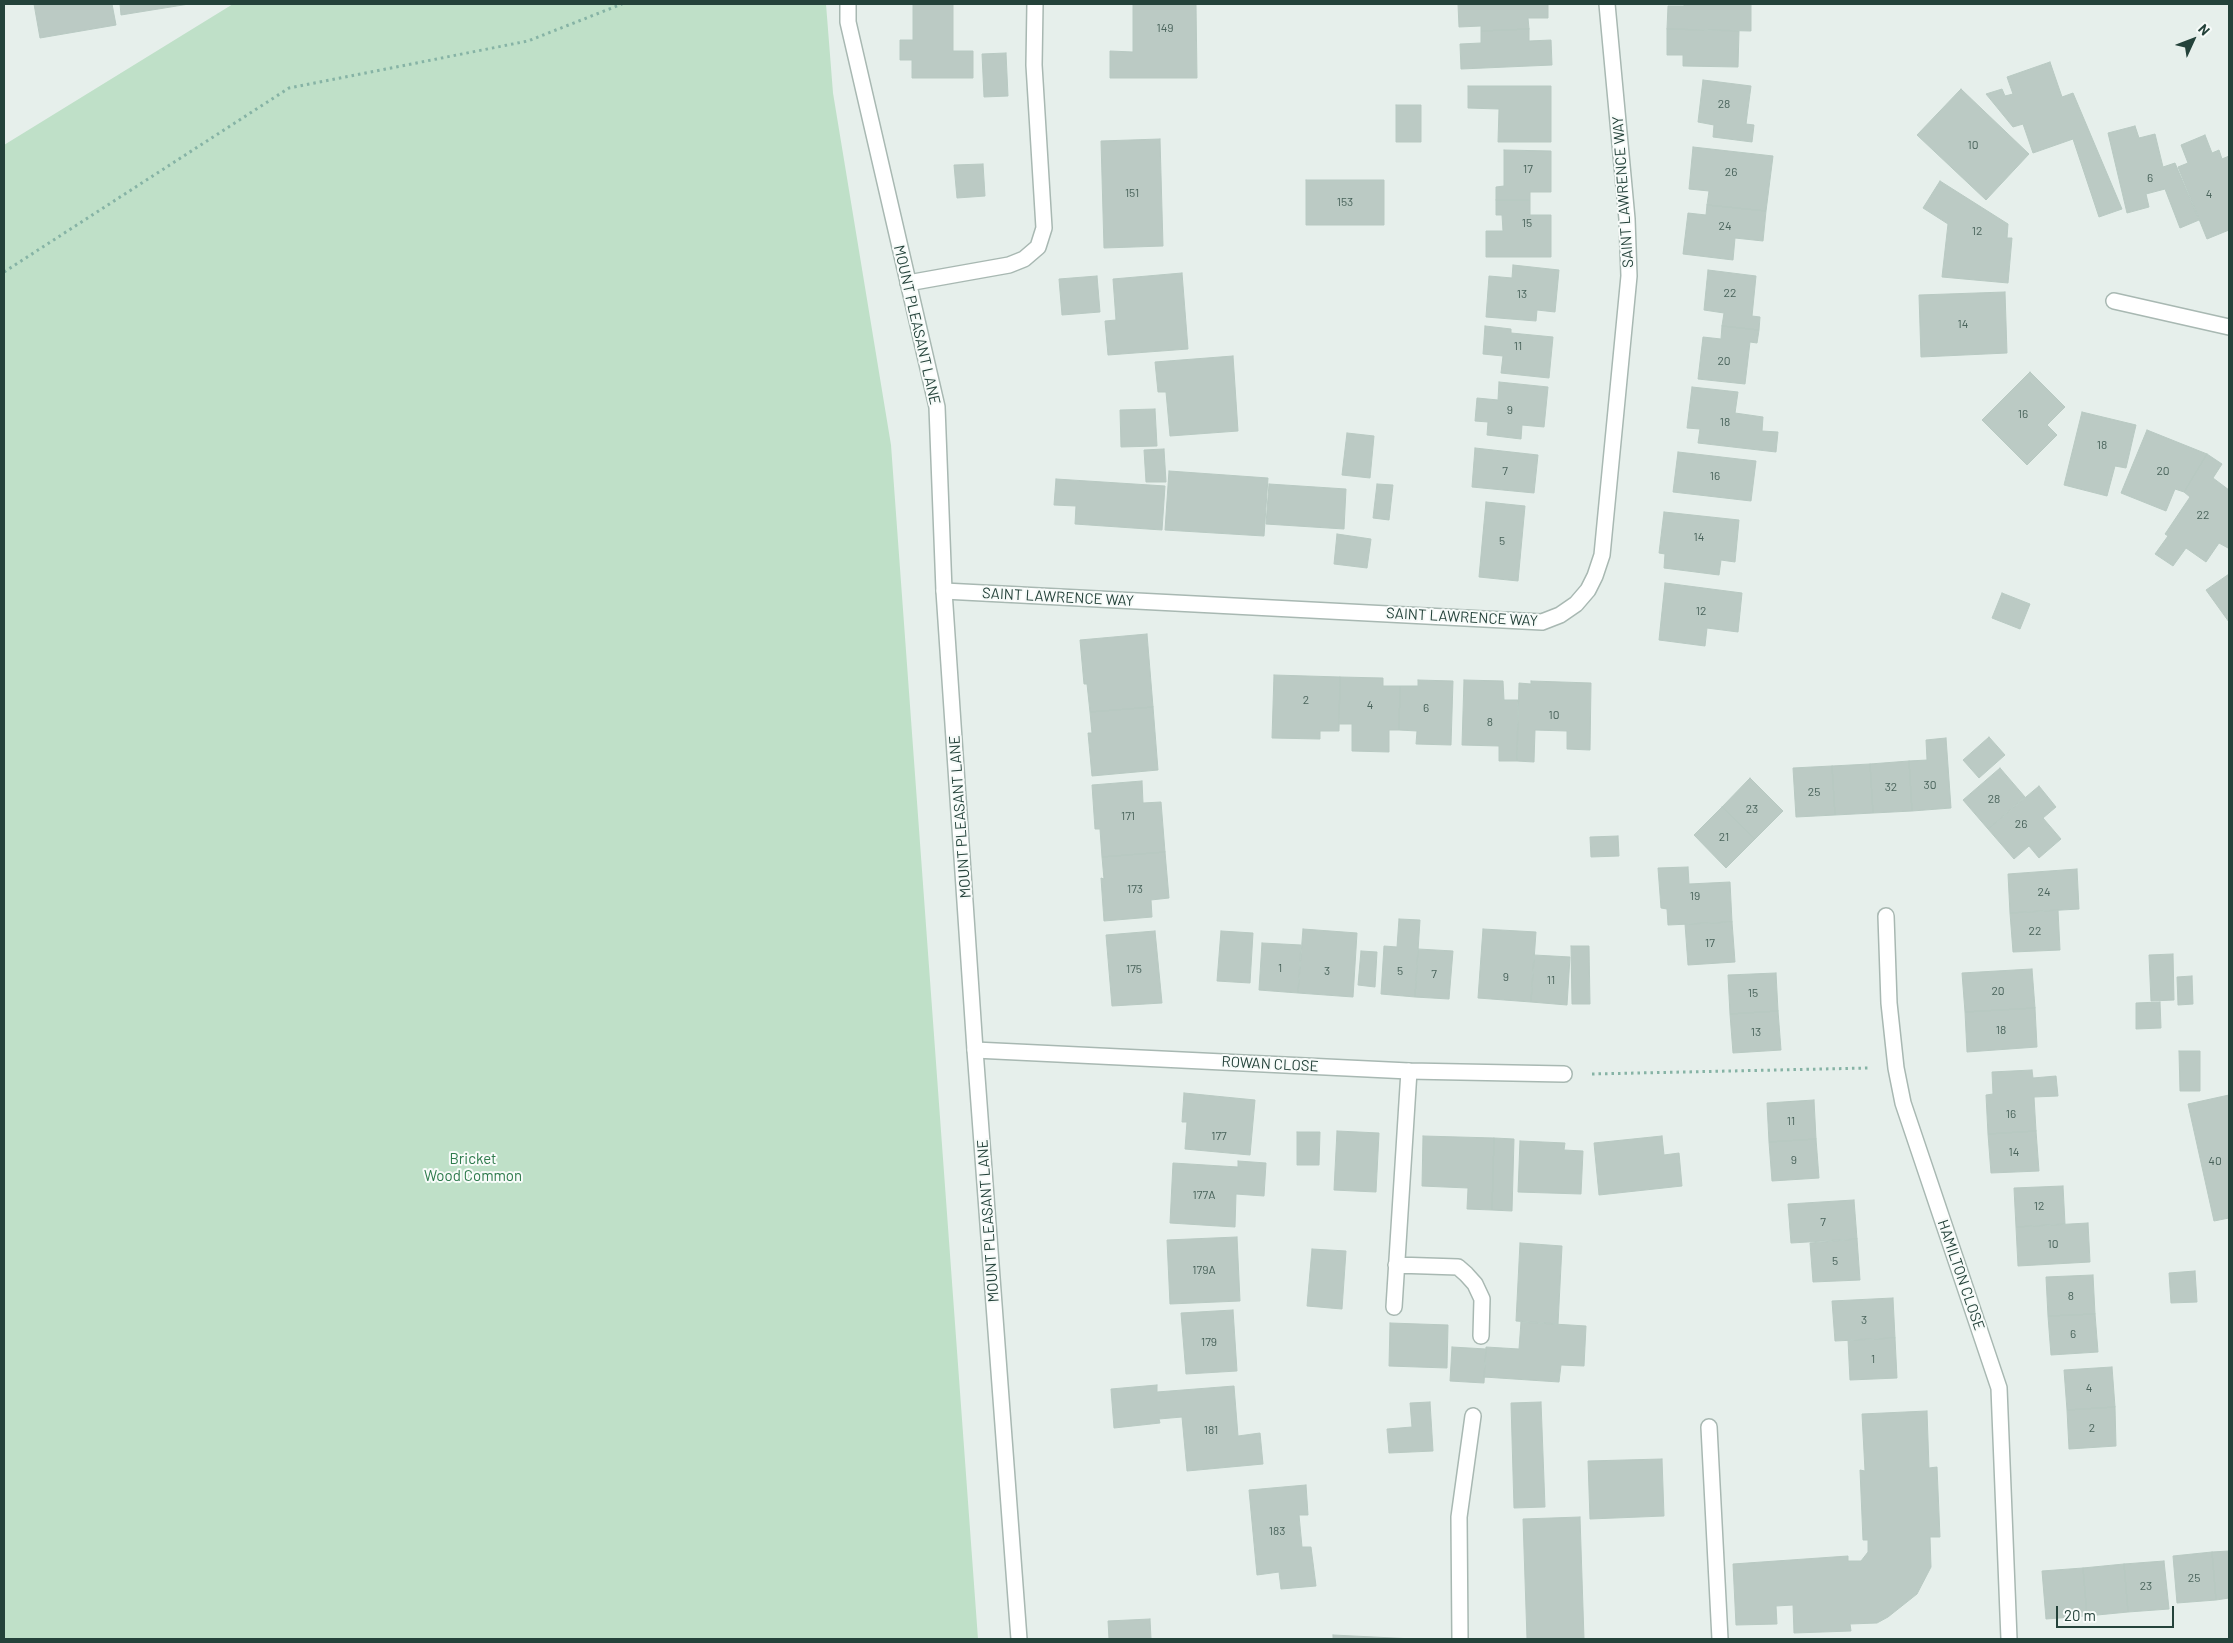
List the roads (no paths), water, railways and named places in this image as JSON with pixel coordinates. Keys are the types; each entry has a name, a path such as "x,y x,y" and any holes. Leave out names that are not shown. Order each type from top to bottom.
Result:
{"street":[{"name":"MOUNT PLEASANT LANE","path":"848,4 848,22 937,407 944,591 975,1050 1019,1639"},
{"path":"908,283 1009,265 1024,259 1038,246 1044,228 1034,64 1035,4"},
{"name":"SAINT LAWRENCE WAY","path":"944,591 1542,622 1560,615 1576,604 1592,583 1602,555 1629,276 1627,219 1607,4"},
{"path":"2114,301 2229,327"},
{"name":"HAMILTON CLOSE","path":"1886,916 1889,1003 1896,1068 1903,1103 1999,1388 2009,1639"},
{"name":"ROWAN CLOSE","path":"975,1050 1409,1071 1564,1074"},
{"path":"1394,1307 1409,1071"},
{"path":"1396,1265 1458,1267 1475,1284 1482,1299 1481,1336"},
{"path":"1460,1639 1459,1516 1473,1416"},
{"path":"1709,1428 1720,1639"}],"park label":[{"name":"Bricket Wood Common","path":"473,1168"}]}
